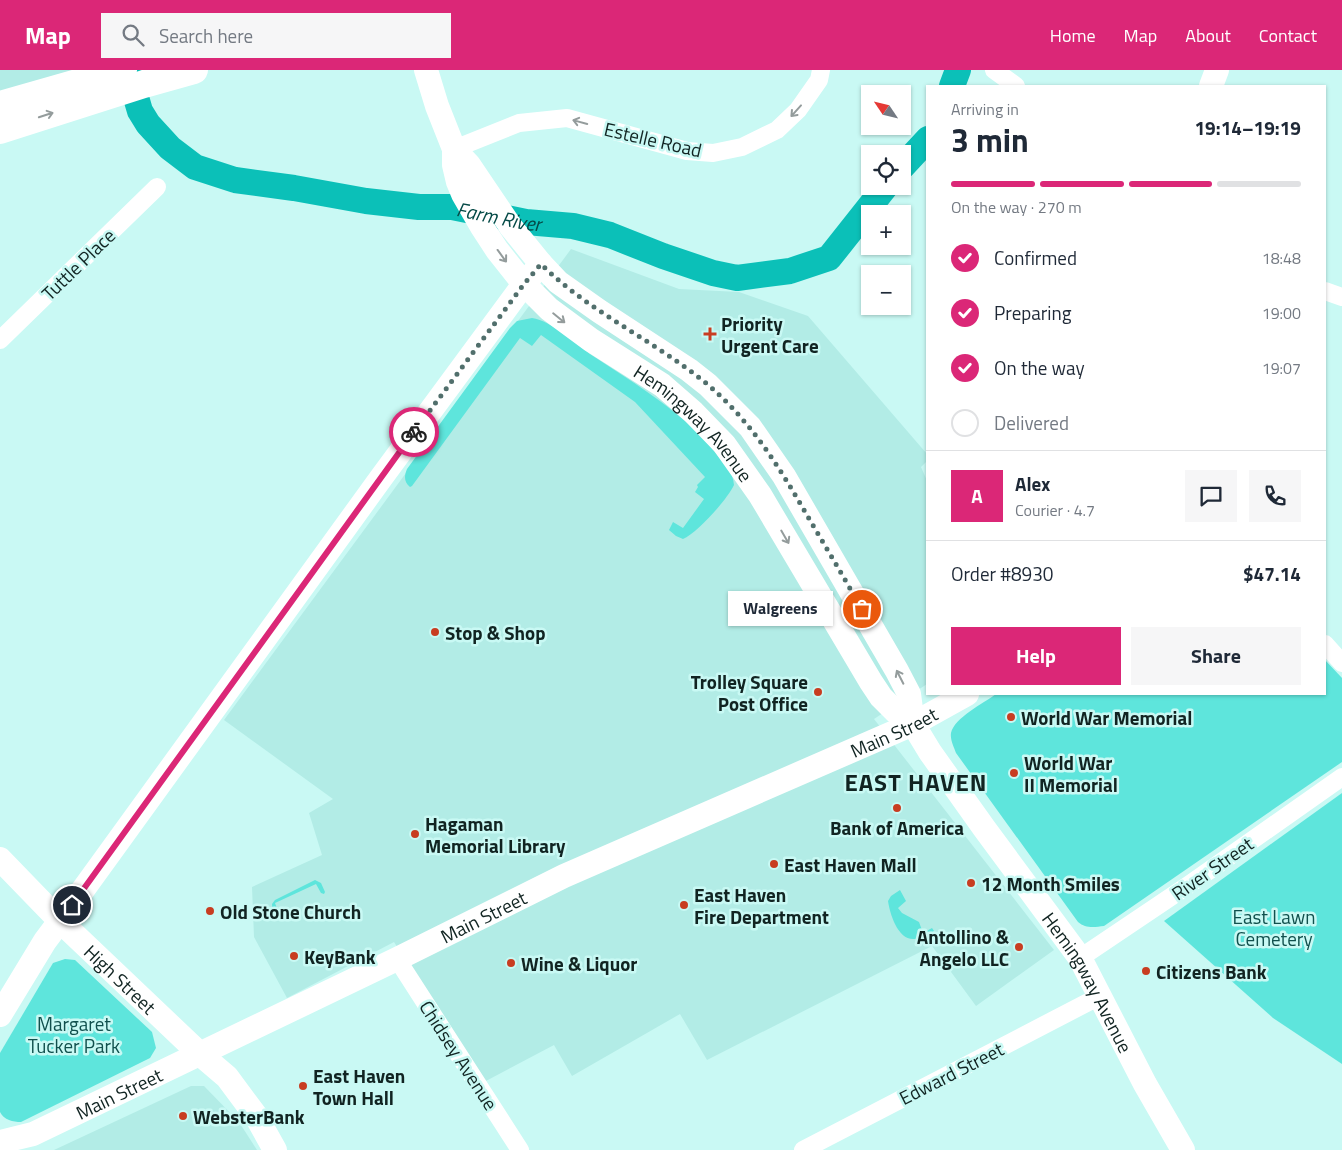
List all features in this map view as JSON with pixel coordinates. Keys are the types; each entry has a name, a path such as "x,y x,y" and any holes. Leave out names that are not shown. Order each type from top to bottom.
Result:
{"main road":[{"path":"0,105 127,79 194,70"},
{"name":"Hemingway Avenue","path":"426,70 437,106 454,148 469,165 511,227 541,264 572,292 670,357 708,385 750,427 784,476 898,671 909,694 913,724"},
{"path":"1211,85 1216,70"},
{"path":"0,130 127,79"},
{"name":"Hemingway Avenue","path":"454,148 455,174 463,194 482,227 524,284 565,323 662,385 680,399 724,444 760,494 881,697 895,711 913,724 930,752 1080,958 1145,1084 1184,1150"},
{"path":"0,1015 45,941 375,485 524,284 541,264"},
{"path":"760,494 784,476"},
{"name":"Main Street","path":"0,1142 33,1134 397,959 564,876 913,724 965,695"},
{"name":"High Street","path":"0,859 60,921 200,1054 227,1077 256,1116 274,1150"}],"street":[{"name":"Estelle Road","path":"454,148 520,123 567,118 687,151 713,153 742,147 777,130 798,110 819,80 821,70"},
{"path":"994,70 1015,85"},
{"name":"Tuttle Place","path":"0,340 157,187"},
{"path":"1326,291 1342,297"},
{"path":"1326,645 1342,663"},
{"name":"River Street","path":"1080,958 1190,884 1342,777"},
{"name":"Chidsey Avenue","path":"397,959 520,1150"},
{"name":"Edward Street","path":"803,1150 1100,996"},
{"path":"0,1142 3,1150"}],"shaded area":[{"path":"0,70 85,70 0,96"},
{"path":"571,249 679,289 739,292 808,316 926,453 926,462 921,467 926,478 926,685 874,719 1054,950 976,1006 932,946 707,1060 680,1014 572,1076 554,1045 484,1082 394,942 287,998 254,937 252,887 322,855 309,813 333,799 224,720"},
{"path":"191,1086 204,1086 239,1122 257,1150 54,1150"}],"green space":[{"path":"532,318 556,328 593,356 660,401 705,440 731,472 734,485 725,499 689,536 683,539 669,530 673,522 683,528 704,499 695,492 698,487 697,485 705,477 635,402 541,335 532,346 520,338 412,486 408,485 405,479 407,469 510,328 517,321"},
{"path":"1326,661 1342,678 1342,762 1104,926 1087,927 1078,922 956,753 951,733 953,727 970,711 994,695 1326,695"},
{"name":"East Lawn Cemetery","path":"1342,793 1342,1064 1273,1018 1164,921"},
{"path":"315,880 321,883 324,894 321,893 316,884 275,903 279,914 277,918 273,919 272,904 275,900"},
{"path":"900,890 906,901 898,908 902,913 919,922 923,933 932,928 934,931 915,939 904,936 896,926 888,901 891,896"},
{"name":"Margaret Tucker Park","path":"65,959 75,960 152,1032 156,1048 150,1058 21,1122 15,1122 4,1117 0,1112 0,1053 53,963"}],"waterway":[{"name":"Farm River","path":"128,70 140,111 148,124 170,148 195,167 235,180 366,201 419,207 452,207 526,222 573,226 610,235 713,273 737,278 790,271 829,258 879,195"},
{"name":"Farm River","path":"952,85 958,70"},
{"name":"Farm River","path":"911,157 926,141"}],"way so far":[{"path":"414,432 524,284 541,264 558,282 622,327 689,370 708,385 750,427 784,476 862,609"}],"place":[{"name":"Priority Urgent Care","path":"710,334"},
{"name":"Walgreens","path":"862,609"},
{"name":"Stop & Shop","path":"435,632"},
{"name":"Trolley Square Post Office","path":"818,692"},
{"name":"World War Memorial","path":"1011,717"},
{"name":"World War II Memorial","path":"1014,773"},
{"name":"Bank of America","path":"897,808"},
{"name":"Hagaman Memorial Library","path":"415,834"},
{"name":"East Haven Mall","path":"774,864"},
{"name":"12 Month Smiles","path":"971,883"},
{"name":"East Haven Fire Department","path":"684,905"},
{"name":"Old Stone Church","path":"210,911"},
{"name":"Antollino & Angelo LLC","path":"1019,947"},
{"name":"KeyBank","path":"294,956"},
{"name":"Wine & Liquor","path":"511,963"},
{"name":"Citizens Bank","path":"1146,971"},
{"name":"East Haven Town Hall","path":"303,1086"},
{"name":"WebsterBank","path":"183,1116"}],"district":[{"name":"EAST HAVEN","path":"916,782"}],"route":[{"path":"72,905 414,432"}]}
